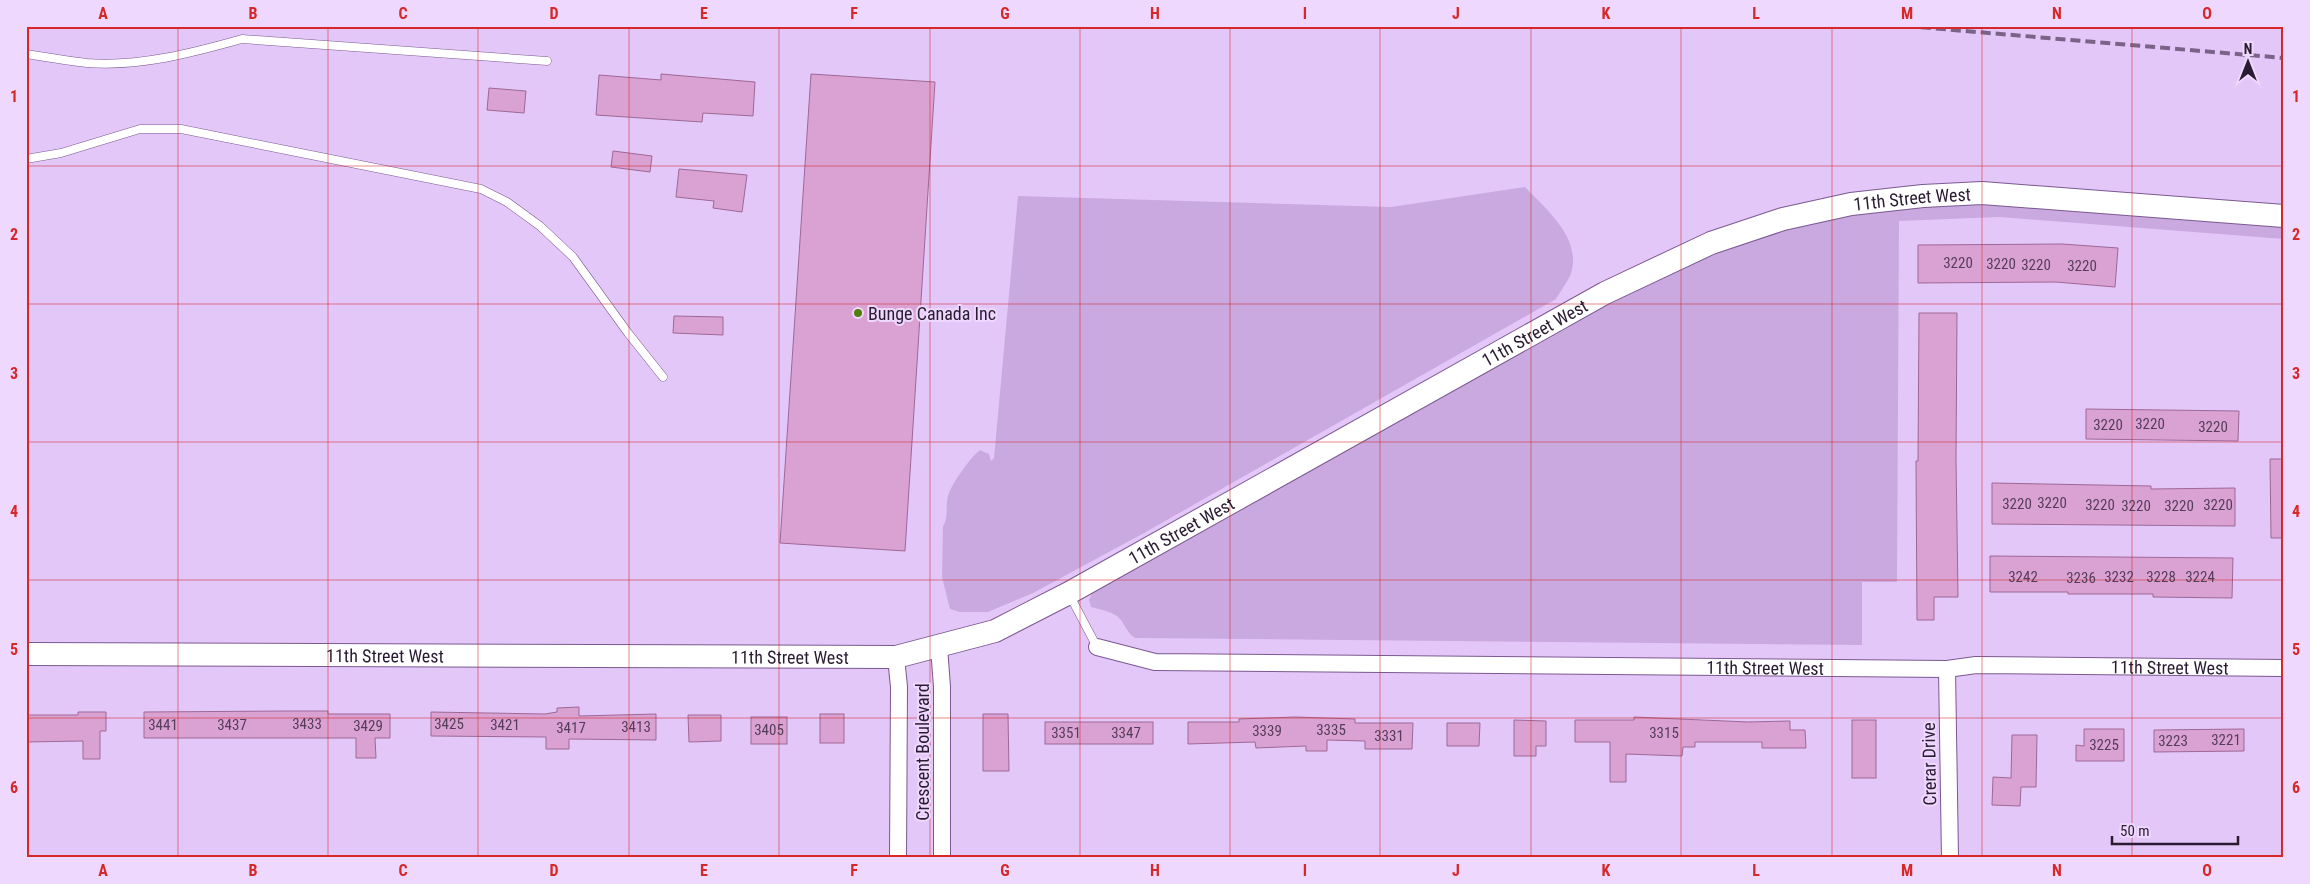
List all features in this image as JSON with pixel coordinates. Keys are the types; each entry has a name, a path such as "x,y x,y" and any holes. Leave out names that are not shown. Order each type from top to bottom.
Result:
{"main road":[{"name":"11th Street West","path":"26,654 896,656 938,647 995,631 1068,593 1605,293 1711,243 1783,219 1851,204 1923,196 1982,193 2284,216"}],"street":[{"name":"Crescent Boulevard","path":"938,647 942,687 942,858"},
{"name":"11th Street West","path":"1097,647 1155,662 1947,669 1976,666 2284,668"},
{"name":"Crescent Boulevard","path":"896,656 900,687 898,858"},
{"name":"Crerar Drive","path":"1947,669 1950,858"}],"lane":[{"path":"26,54 88,63 141,61 199,51 242,39 547,61"},
{"path":"26,159 61,153 140,129 181,129 481,189 507,202 540,226 573,257 628,333 664,376"},
{"path":"1068,593 1097,647"}],"shaded area":[{"path":"1525,187 1553,216 1568,238 1572,250 1573,263 1570,276 1556,299 1144,533 1033,593 988,612 960,612 950,609 942,577 943,526 946,519 947,500 957,478 980,450 989,454 991,461 994,458 1018,196 1391,207"},
{"path":"1921,204 2023,204 2284,225 2284,239 1999,217 1899,221 1897,582 1862,582 1862,645 1135,638 1117,616 1091,607 1089,600 1093,591 1644,285 1753,238 1818,221"}],"building":[{"path":"661,74 755,82 753,116 703,113 702,122 596,115 599,75 661,80"},
{"name":"Bunge Canada Inc","path":"811,74 935,82 905,551 780,543"},
{"path":"489,88 526,91 524,113 487,110"},
{"path":"613,151 652,156 650,172 611,167"},
{"path":"679,169 747,175 742,212 713,208 714,201 676,197"},
{"path":"2062,244 2118,248 2115,287 2056,282 1918,283 1918,245"},
{"path":"1919,313 1957,313 1956,459 1958,597 1934,597 1934,620 1917,620 1916,461 1918,461"},
{"path":"674,316 723,317 723,335 673,333"},
{"path":"2086,409 2239,411 2238,441 2086,439"},
{"path":"2270,459 2284,459 2284,538 2271,538"},
{"path":"1992,483 2151,486 2151,489 2235,488 2235,526 1992,524"},
{"path":"1990,556 2233,558 2232,598 2153,597 2153,594 1990,592"},
{"path":"579,707 579,716 656,714 656,740 569,739 569,749 546,749 546,737 431,736 431,712 545,714 557,712 557,708"},
{"path":"328,711 328,714 390,714 390,738 375,738 376,758 356,758 356,738 144,738 144,712"},
{"path":"78,712 106,712 106,731 100,731 100,759 83,759 83,741 26,742 26,715 78,715"},
{"path":"820,714 844,714 844,743 820,743"},
{"path":"983,714 1008,714 1009,771 983,771"},
{"path":"688,715 721,715 721,741 689,742"},
{"path":"751,717 787,717 787,744 751,744"},
{"path":"1295,717 1355,719 1355,723 1413,723 1412,749 1365,749 1365,741 1327,740 1327,751 1306,751 1306,746 1256,748 1255,742 1188,744 1188,722 1239,722 1239,719"},
{"path":"1634,717 1748,722 1790,721 1790,730 1805,730 1806,748 1762,748 1762,742 1695,742 1695,747 1683,747 1682,756 1626,754 1626,782 1610,782 1610,742 1575,742 1575,720 1634,720"},
{"path":"1514,720 1546,721 1546,746 1536,746 1536,756 1514,756"},
{"path":"1852,720 1876,720 1876,778 1852,778"},
{"path":"1045,722 1153,722 1153,744 1045,744"},
{"path":"1447,723 1480,723 1479,746 1447,746"},
{"path":"2084,729 2124,729 2124,761 2076,761 2076,745 2084,746"},
{"path":"2244,729 2244,751 2154,752 2154,730"},
{"path":"2012,735 2037,735 2036,787 2021,787 2020,806 1992,805 1993,777 2011,778"}],"railway":[{"path":"1906,26 2284,58"}],"place":[{"name":"Bunge Canada Inc","path":"858,313"}]}
